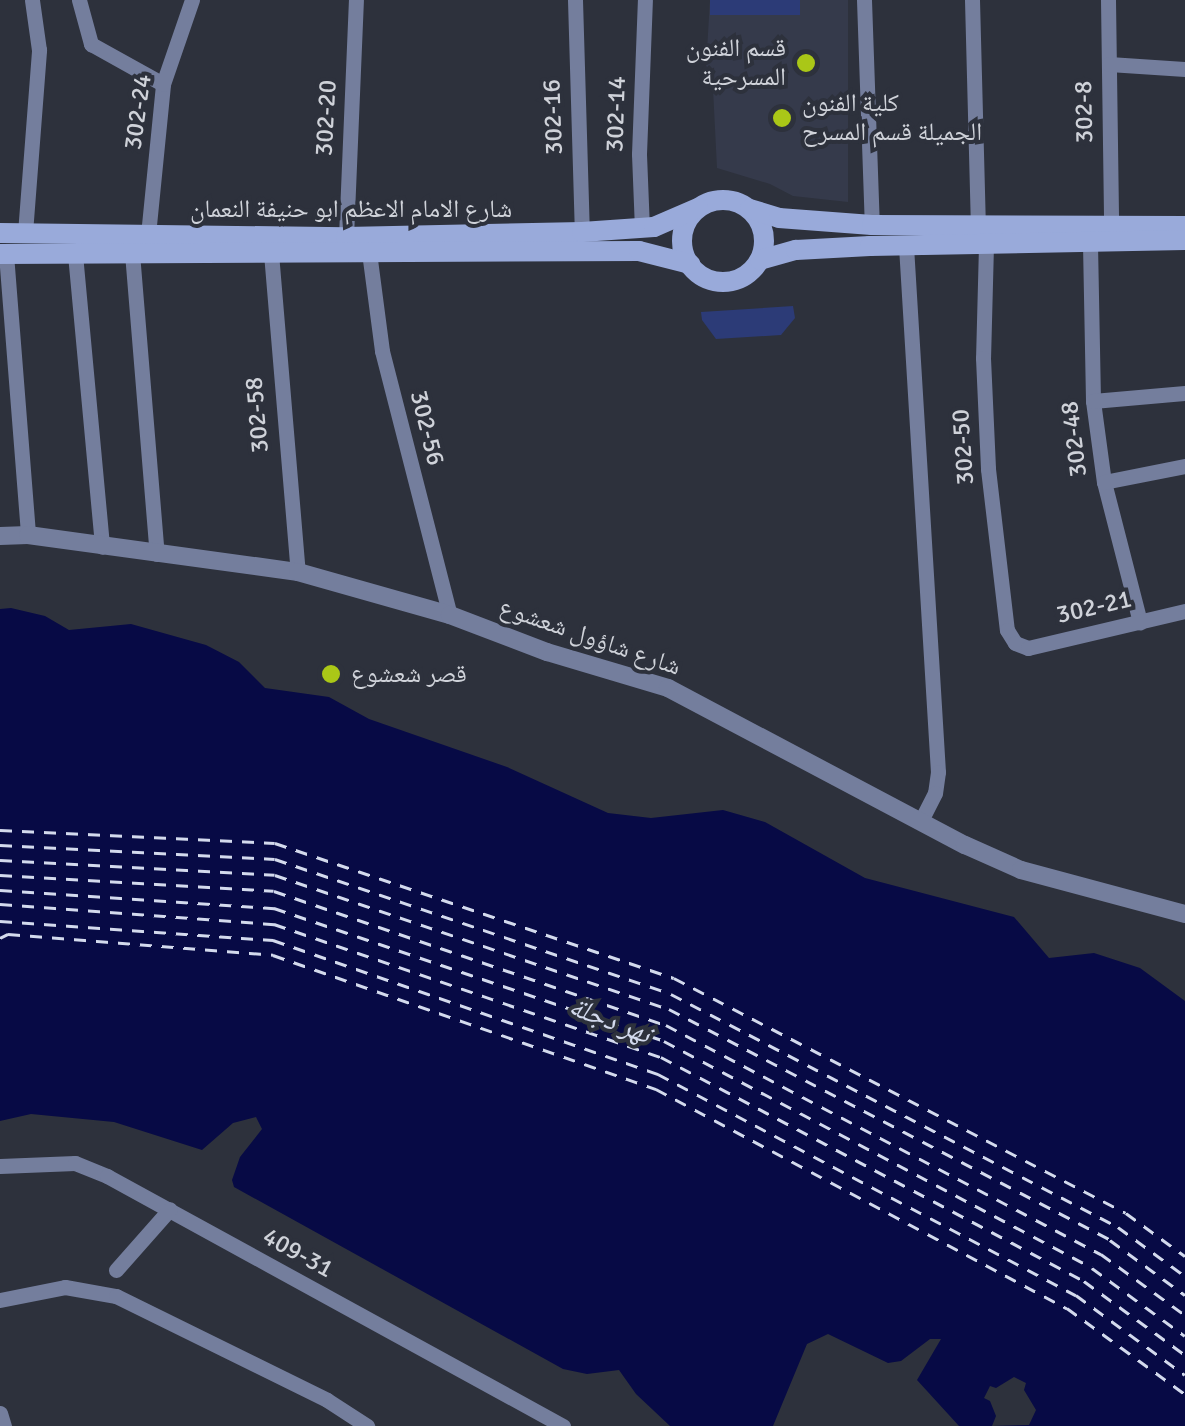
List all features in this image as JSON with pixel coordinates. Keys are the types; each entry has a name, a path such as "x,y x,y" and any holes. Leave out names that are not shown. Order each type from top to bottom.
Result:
{"main road":[{"path":"750,209 764,233 760,260 752,270 728,282 702,276 690,264 682,241 684,229 698,208 724,199 780,218 1090,244 1121,230 1185,218"},
{"name":"شارع الامام الاعظم ابو حنيفة النعمان","path":"2,247 24,233 346,237 642,229 665,224 698,208"},
{"path":"760,260 796,250 906,246 982,235 1185,226"},
{"path":"1121,230 1185,240"},
{"path":"1121,230 1185,249"},
{"name":"شارع الامام الاعظم ابو حنيفة النعمان","path":"2,247 75,254 640,250 690,264"}],"street":[{"path":"24,233 38,50 32,0"},
{"path":"79,0 91,44 164,84"},
{"name":"302-24","path":"148,235 164,84 192,0"},
{"name":"302-20","path":"346,237 356,0"},
{"name":"302-16","path":"574,0 582,232"},
{"name":"302-14","path":"642,229 639,154 646,0"},
{"path":"864,0 872,225"},
{"name":"302-50","path":"972,0 988,469 1007,630 1015,642"},
{"name":"302-8","path":"1108,0 1108,64 1121,230"},
{"path":"1108,64 1185,70"},
{"name":"302-48","path":"1090,244 1092,401 1104,482 1140,622"},
{"path":"906,246 938,772 936,793 921,820"},
{"path":"2,247 28,535"},
{"name":"302-56","path":"369,252 382,352 450,614"},
{"path":"132,253 157,554"},
{"name":"302-58","path":"272,253 298,572"},
{"path":"75,254 102,547"},
{"path":"1092,401 1185,393"},
{"path":"1104,482 1185,466"},
{"name":"شارع شاؤول شعشوع","path":"0,536 28,535 298,572 450,614 547,652 668,688 1021,870 1185,914"},
{"name":"302-21","path":"1015,642 1028,648 1185,610"},
{"name":"409-31","path":"0,1166 74,1163 170,1209 563,1426"},
{"path":"116,1270 170,1209"},
{"path":"0,1300 65,1287 116,1296 327,1400 367,1426"},
{"path":"0,1413 4,1426"}],"shaded area":[{"name":"كلية الفنون الجميلة قسم المسرح","path":"710,0 848,0 848,202 793,196 770,184 717,168 712,69 706,67"},
{"path":"710,0 800,0 800,15 710,15"},
{"path":"793,306 795,318 781,335 716,339 702,320 701,312"}],"water":[{"name":"نهر دجلة","path":"0,609 45,616 69,630 131,624 206,645 239,662 265,688 329,697 369,719 507,767 608,813 651,818 723,810 765,822 865,878 1014,917 1049,958 1094,953 1140,968 1185,1001 1185,1426 959,1426 917,1380 941,1339 930,1339 901,1361 888,1363 828,1334 807,1344 773,1426 670,1426 636,1394 619,1370 587,1374 563,1369 234,1187 232,1180 240,1157 262,1129 256,1117 233,1123 202,1150 114,1122 31,1114 0,1121"}],"pier":[{"path":"1014,1377 1026,1383 1024,1390 1036,1410 1029,1425 992,1426 996,1416 990,1401 984,1398 990,1386 996,1388"}],"ferry route":[{"path":"0,830 275,843 674,978 1126,1213 1185,1256"},
{"path":"0,845 275,859 671,994 1118,1227 1185,1276"},
{"path":"0,860 275,875 669,1009 1110,1240 1185,1295"},
{"path":"0,875 274,891 666,1025 1101,1254 1185,1315"},
{"path":"0,890 274,908 664,1041 1092,1268 1185,1336"},
{"path":"0,904 274,924 661,1057 1084,1281 1185,1355"},
{"path":"0,921 273,940 658,1074 1076,1295 1185,1375"},
{"path":"0,938 8,934 273,955 656,1089 1067,1308 1185,1394"}],"place":[{"name":"قسم الفنون المسرحية","path":"806,63"},
{"name":"كلية الفنون الجميلة قسم المسرح","path":"782,118"},
{"name":"قصر شعشوع","path":"331,674"}]}
